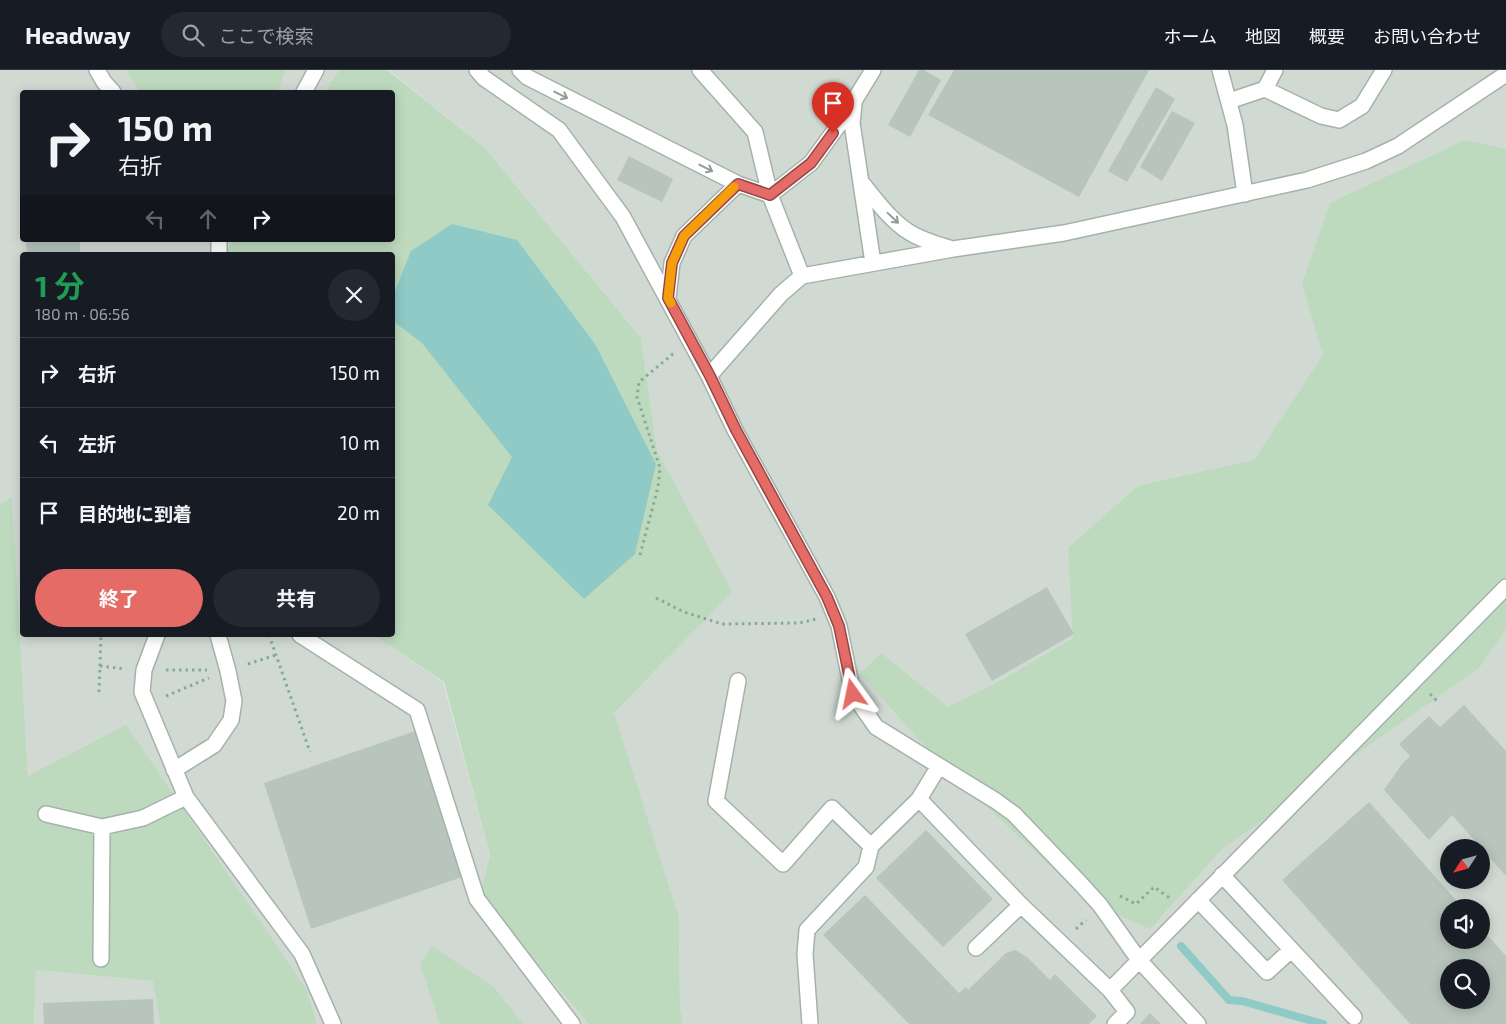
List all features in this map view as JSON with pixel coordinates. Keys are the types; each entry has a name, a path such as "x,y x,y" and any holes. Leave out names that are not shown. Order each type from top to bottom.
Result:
{"lane":[{"path":"97,70 111,90"},
{"path":"305,90 316,70"},
{"path":"477,70 484,78 560,130 623,217 827,597 839,626 853,694 876,727 1014,814 1100,906 1139,960 1198,1024"},
{"path":"520,70 527,78 738,184 770,195"},
{"path":"700,70 755,132 770,195 802,276"},
{"path":"770,195 811,163 854,103 873,70"},
{"path":"1220,70 1235,125 1245,194"},
{"path":"1229,101 1265,89 1275,70"},
{"path":"1265,89 1320,116 1339,120 1362,106 1384,70"},
{"path":"1488,86 1495,70"},
{"path":"710,376 781,294 802,276 953,249 1064,233 1307,180 1366,161 1398,146 1506,74"},
{"path":"854,103 852,123 873,263"},
{"path":"861,182 889,216 908,232 927,241 953,249"},
{"path":"668,298 672,263 684,236 738,184"},
{"path":"1110,990 1506,587"},
{"path":"156,637 144,670 142,692 186,797 302,954 333,1024"},
{"path":"174,770 214,744 230,720 234,701 219,637"},
{"path":"303,637 417,710 477,899 572,1024"},
{"path":"738,681 716,801 783,864 832,808 872,846"},
{"path":"810,1024 805,954 807,930 866,867 872,846 919,799 940,766"},
{"path":"46,814 102,827 143,818 186,797"},
{"path":"919,799 1021,905 1110,990 1127,1012 1115,1024"},
{"path":"102,827 102,959"},
{"path":"1222,875 1354,1017"},
{"path":"1198,900 1267,972 1291,950"},
{"path":"976,948 1021,905"}],"path":[{"path":"640,555 658,487 660,468 637,397 639,382 691,341"},
{"path":"656,598 684,612 722,624 799,623 817,619 812,605 827,597"},
{"path":"99,692 101,637"},
{"path":"270,637 310,752"},
{"path":"147,704 228,670 276,655"}],"shaded area":[{"path":"0,70 339,70 326,90 20,90 20,242 232,242 226,252 20,252 20,637 12,498 0,504"},
{"path":"385,70 1506,70 1506,1024 683,1024 680,1007 679,917 613,713 668,658 668,471 657,450 641,338 485,148 391,72"},
{"path":"20,637 377,637 443,682 490,855 479,897 589,1024 317,1024 307,990 28,776"},
{"path":"36,970 154,981 160,1024 34,1024"}],"green space":[{"path":"127,70 286,70 278,90 139,90"},
{"path":"339,70 385,70 390,72 485,148 641,338 657,450 732,592 614,713 679,917 680,1007 683,1024 589,1024 479,897 490,855 444,682 377,637 395,637 395,252 226,252 232,242 395,242 395,90 326,90"},
{"path":"1465,140 1506,149 1506,629 1480,667 1222,849 1150,929 1097,906 1075,889 942,765 860,674 881,653 948,707 1004,679 1073,638 1068,548 1138,486 1254,460 1323,355 1302,284 1330,203"},
{"path":"12,497 28,776 126,725 307,990 317,1024 160,1024 153,981 36,970 34,1024 0,1024 0,504"},
{"path":"432,946 494,987 523,1024 440,1024 420,964"}],"water":[{"path":"452,224 517,240 595,344 656,464 635,554 584,599 488,505 512,457 422,343 395,323 395,291 411,251"}],"building":[{"path":"919,70 924,70 941,80 910,137 888,125"},
{"path":"954,70 1149,70 1079,197 928,115"},
{"path":"1156,87 1175,99 1127,182 1108,171"},
{"path":"1172,111 1195,123 1162,181 1140,167"},
{"path":"629,156 673,179 662,202 617,180"},
{"path":"26,242 80,242 80,252 27,252"},
{"path":"1047,587 1074,634 992,681 965,634"},
{"path":"1464,705 1506,751 1506,876 1490,858 1490,839 1473,839 1452,815 1429,840 1384,790 1410,756 1399,744 1429,716 1440,727"},
{"path":"421,729 465,876 311,929 264,783"},
{"path":"1369,802 1440,882 1440,889 1446,889 1455,899 1440,899 1440,949 1490,949 1490,938 1506,956 1506,1024 1410,1024 1282,880"},
{"path":"926,830 993,899 943,947 876,878"},
{"path":"865,895 959,993 966,987 968,990 1006,953 1015,950 1027,957 1050,980 1055,974 1097,1016 1089,1024 909,1024 823,935"},
{"path":"153,999 154,1024 44,1024 43,1003"},
{"path":"1150,1013 1161,1024 1140,1024"}],"waterway":[{"path":"1181,946 1229,1000 1242,1001 1323,1024"}],"slow traffic":[{"path":"671,303 668,298 672,263 684,236 734,187"}],"route":[{"path":"833,133 811,163 770,195 738,184 684,236 672,263 668,298 710,376 736,430 827,597 839,626 853,694"}]}
